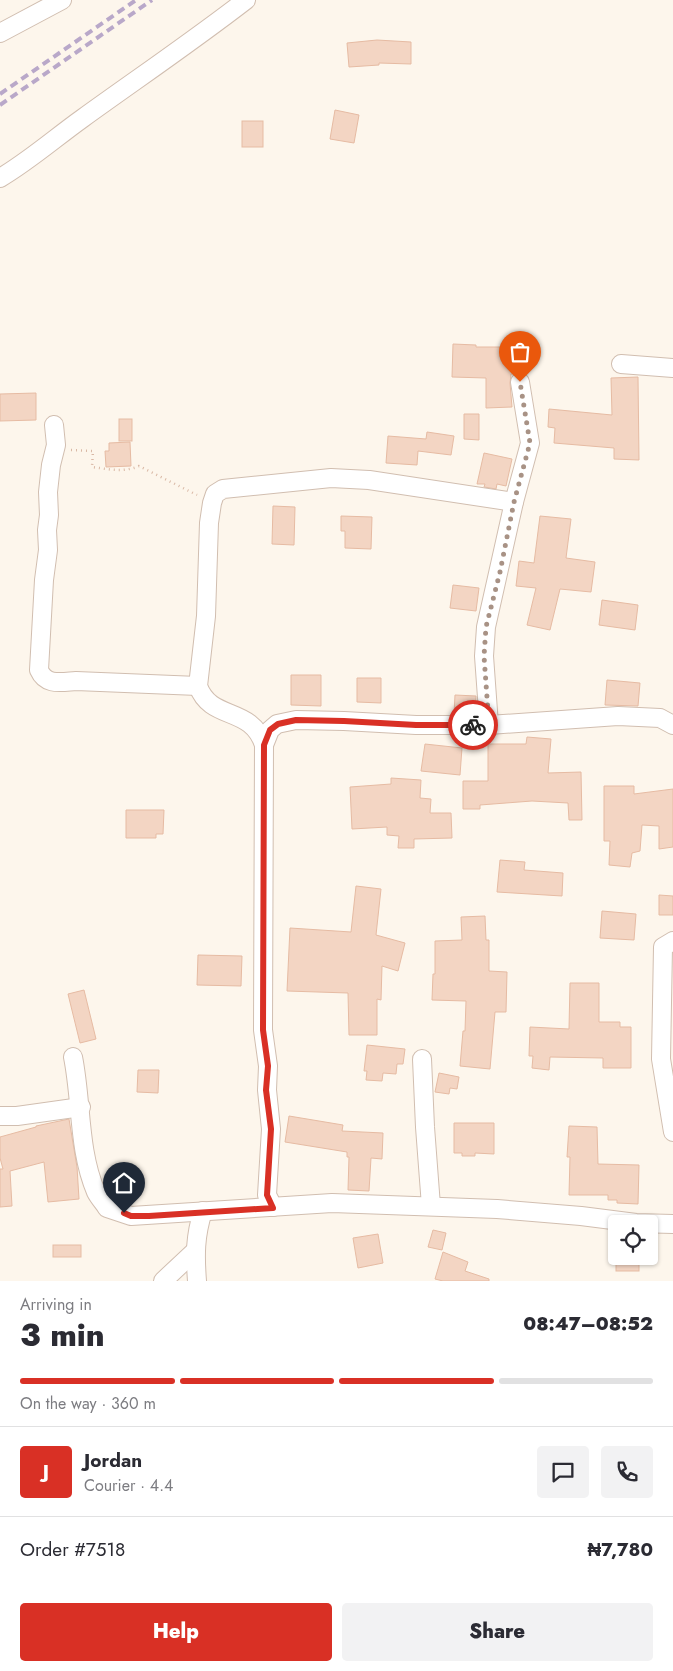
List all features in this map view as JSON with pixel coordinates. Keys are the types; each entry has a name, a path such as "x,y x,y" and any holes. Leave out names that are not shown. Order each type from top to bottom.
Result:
{"street":[{"path":"0,33 62,0"},
{"path":"0,178 16,169 246,0"},
{"path":"621,364 673,368"},
{"path":"489,725 484,656 486,627 500,572 514,502 530,443 520,382"},
{"path":"54,425 56,445 48,492 48,550 44,580 39,670 42,677 48,681 56,682 76,681 198,686"},
{"path":"264,745 256,729 234,714 218,710 202,696 198,686 206,616 209,523 212,503 216,494 223,489 331,478 369,480 514,502"},
{"path":"273,1208 267,1195 271,1129 266,1090 268,1066 263,1030 264,745 270,730 278,724 296,720 416,725 489,725 618,716 660,718 673,725"},
{"path":"673,940 663,947 661,1059 673,1132"},
{"path":"74,1057 83,1139 87,1161 97,1193 107,1208 131,1216 332,1203 497,1210 582,1216 636,1223 673,1224"},
{"path":"422,1059 424,1127 431,1206"},
{"path":"0,1116 17,1116 81,1108"},
{"path":"197,1281 195,1251 202,1211"},
{"path":"163,1281 195,1251"}],"path":[{"path":"56,445 71,450 93,451 92,467 117,471 131,470 139,466 212,503"}],"building":[{"path":"377,40 411,42 411,64 379,63 379,65 349,67 347,43"},
{"path":"335,110 359,115 354,143 330,139"},
{"path":"242,121 263,121 263,147 242,147"},
{"path":"453,344 476,345 476,347 513,347 513,374 511,374 510,383 512,407 486,408 486,378 452,377"},
{"path":"638,377 639,460 614,459 614,448 554,443 555,428 548,427 549,409 612,415 611,378"},
{"path":"36,393 36,420 0,421 0,394"},
{"path":"464,414 479,414 479,440 464,439"},
{"path":"119,419 132,419 132,441 119,441"},
{"path":"427,432 454,436 451,455 418,451 417,465 386,463 388,436 426,439"},
{"path":"130,442 131,466 106,467 105,451 109,451 109,443"},
{"path":"484,453 512,459 506,486 497,484 496,489 484,487 485,484 477,484"},
{"path":"273,506 295,507 294,545 272,544"},
{"path":"341,516 372,517 371,549 345,548 345,531 341,531"},
{"path":"540,516 571,519 566,558 595,562 591,592 560,589 550,630 527,625 536,588 516,586 519,561 534,563"},
{"path":"453,585 479,588 476,611 450,608"},
{"path":"602,600 638,605 635,630 599,625"},
{"path":"291,675 321,675 321,706 291,705"},
{"path":"357,678 381,678 381,703 357,702"},
{"path":"607,680 640,683 638,706 605,705"},
{"path":"455,695 476,696 475,714 454,714"},
{"path":"527,737 551,739 548,773 581,772 582,820 569,820 568,803 532,801 480,805 480,809 463,809 463,781 488,781 488,744 526,744"},
{"path":"425,744 462,748 460,775 421,771"},
{"path":"391,778 421,780 420,798 431,799 430,813 451,813 452,838 414,839 414,848 398,848 399,836 387,835 387,827 352,829 350,787 391,784"},
{"path":"604,786 634,786 634,794 673,789 673,847 659,849 659,826 642,825 640,851 632,853 630,867 609,865 610,841 604,841"},
{"path":"126,810 164,810 163,834 156,834 156,838 126,838"},
{"path":"500,860 525,862 524,870 563,873 562,896 497,892"},
{"path":"356,886 381,889 376,935 405,943 398,971 382,966 381,1000 377,999 377,1035 349,1035 348,993 287,991 290,928 351,932"},
{"path":"659,895 673,896 673,915 659,915"},
{"path":"602,911 636,914 634,940 600,938"},
{"path":"485,916 486,940 489,940 489,971 507,972 506,1012 495,1012 490,1069 460,1066 463,1031 465,1031 466,1001 432,1000 433,974 435,974 435,941 462,940 461,917"},
{"path":"198,955 242,956 241,986 197,985"},
{"path":"570,983 599,983 599,1022 620,1022 620,1027 631,1027 631,1068 603,1068 603,1058 550,1057 549,1070 532,1068 533,1056 529,1056 530,1027 569,1029"},
{"path":"84,990 96,1039 80,1043 68,994"},
{"path":"367,1045 405,1049 403,1064 397,1064 396,1074 383,1073 382,1081 366,1080 367,1071 364,1071"},
{"path":"138,1070 159,1070 158,1093 137,1092"},
{"path":"439,1073 459,1077 457,1089 450,1088 449,1094 435,1092"},
{"path":"289,1116 343,1125 342,1131 383,1133 382,1159 371,1158 369,1191 348,1190 349,1157 347,1157 347,1152 285,1142"},
{"path":"69,1119 77,1167 79,1199 48,1202 44,1162 10,1171 12,1206 0,1207 0,1169 3,1169 0,1158 0,1137 36,1126"},
{"path":"454,1123 494,1123 494,1154 475,1153 475,1156 462,1156 462,1153 454,1153"},
{"path":"569,1126 597,1127 598,1164 639,1165 638,1204 617,1203 617,1200 608,1200 608,1195 569,1195 570,1157 567,1157"},
{"path":"433,1230 446,1233 442,1250 428,1247"},
{"path":"378,1234 383,1263 358,1268 353,1238"},
{"path":"53,1245 81,1245 81,1257 53,1257"},
{"path":"443,1252 468,1262 465,1271 489,1279 489,1281 443,1281 435,1279"},
{"path":"616,1265 639,1265 639,1271 616,1271"}],"railway":[{"path":"0,94 136,0"},
{"path":"0,105 152,0"}],"way so far":[{"path":"473,725 489,725 484,656 486,627 500,572 514,502 530,443 520,382"}],"route":[{"path":"124,1213 131,1216 149,1216 202,1211 273,1208 267,1195 271,1129 266,1090 268,1066 263,1030 264,745 270,730 278,724 296,720 416,725 473,725"}]}
